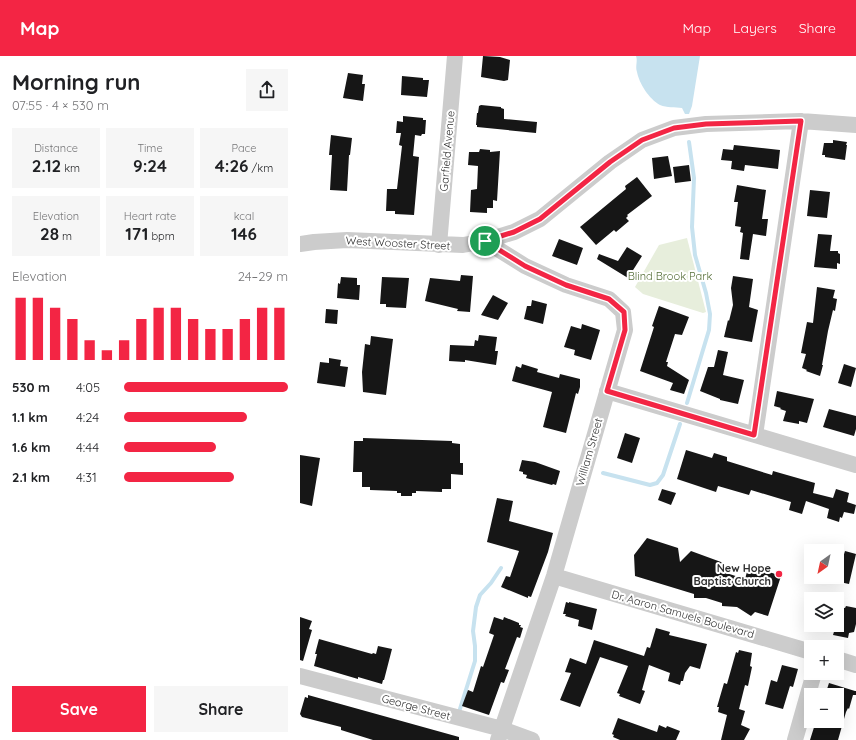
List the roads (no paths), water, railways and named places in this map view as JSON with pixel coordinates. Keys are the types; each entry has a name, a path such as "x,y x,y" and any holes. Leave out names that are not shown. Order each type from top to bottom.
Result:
{"street":[{"name":"Garfield Avenue","path":"439,245 455,56"},
{"name":"West Wooster Street","path":"305,242 347,240 463,245 485,241 514,232 540,219 610,162 642,140 674,128 706,124 801,121 856,125"},
{"path":"754,435 801,121"},
{"name":"William Street","path":"485,241 525,266 566,285 609,299 624,312 625,330 554,576 500,735"},
{"path":"607,391 856,465"},
{"name":"Dr. Aaron Samuels Boulevard","path":"554,576 804,650"},
{"path":"844,661 856,665"},
{"name":"George Street","path":"300,676 500,735 532,740"},
{"path":"795,740 812,680"}],"water":[{"path":"636,56 700,56 692,106 689,114 685,114 682,108 663,106 652,99 642,86 638,76 636,70"}],"waterway":[{"path":"687,403 709,330 710,314 706,293 695,255 692,227 694,178 689,142"},
{"path":"603,473 650,485 657,483 663,475 680,424"},
{"path":"459,712 475,661 473,631 476,607 480,595 491,583 501,568"}],"place":[{"name":"New Hope Baptist Church","path":"779,574"}],"park label":[{"name":"Blind Brook Park","path":"670,276"}]}
